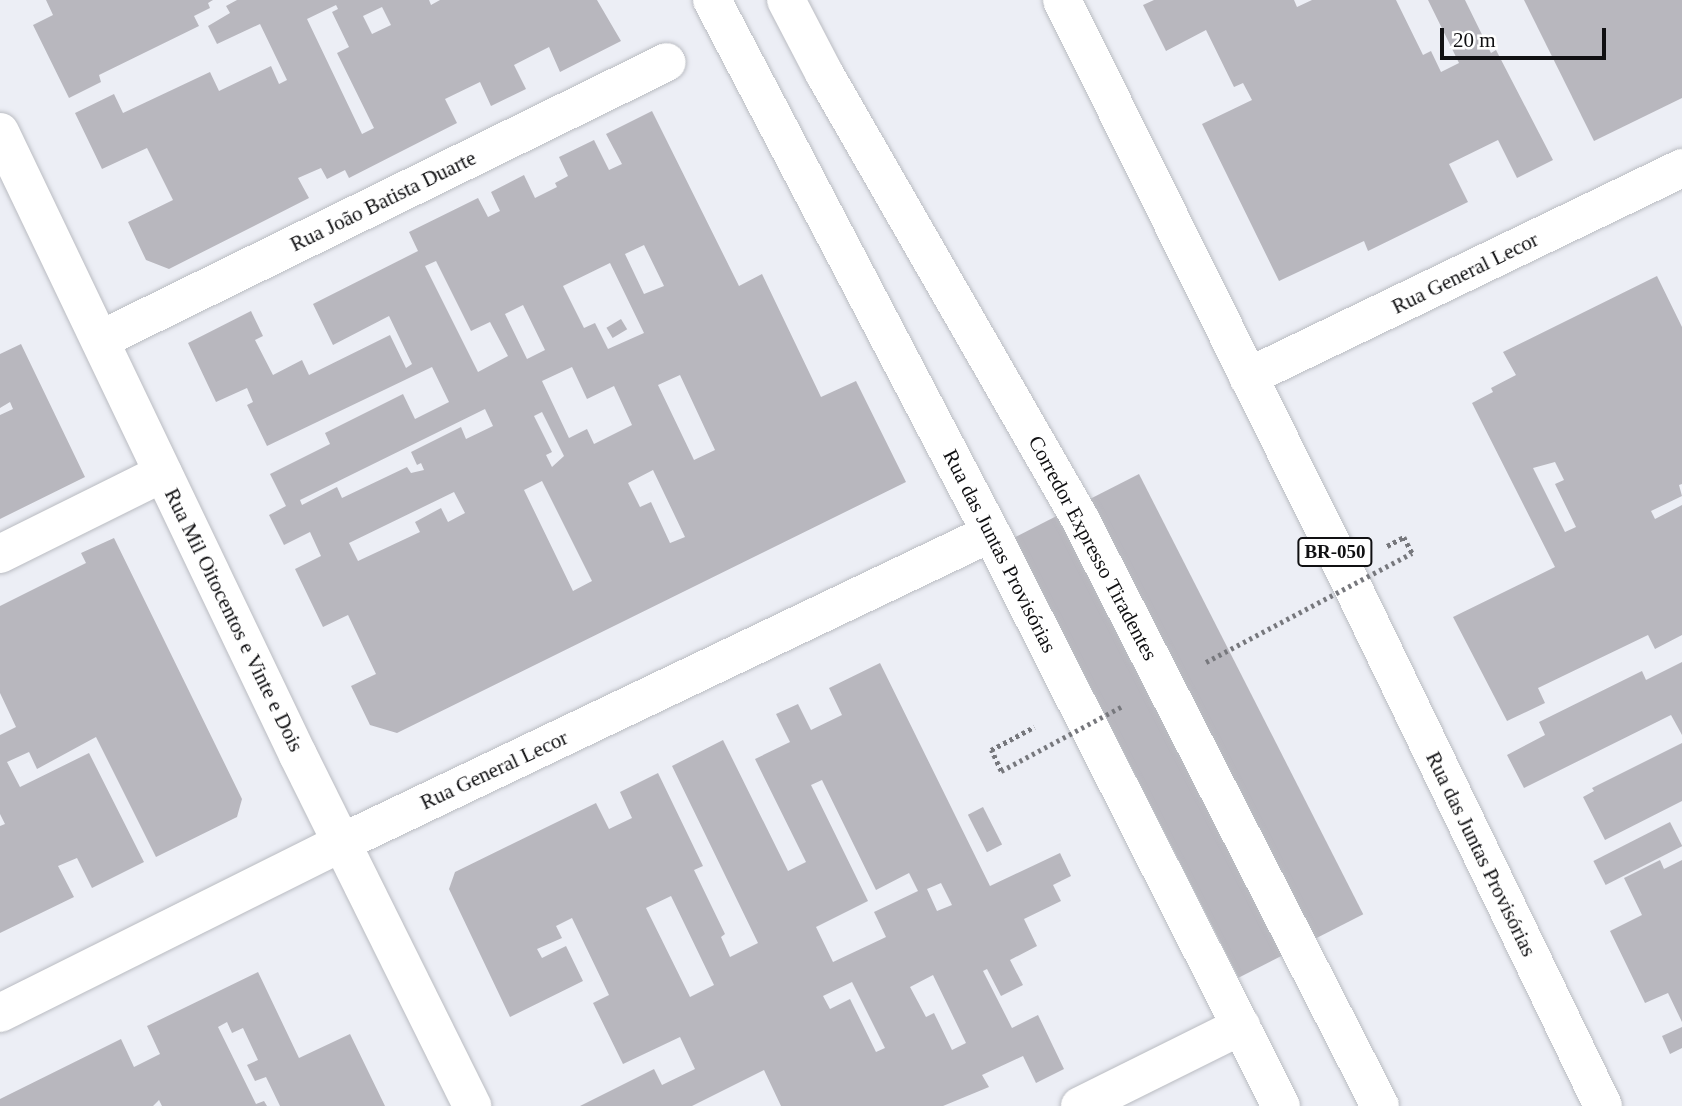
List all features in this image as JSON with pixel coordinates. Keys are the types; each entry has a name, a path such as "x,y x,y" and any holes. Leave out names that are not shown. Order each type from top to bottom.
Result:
{"main road":[{"name":"Corredor Expresso Tiradentes","path":"786,0 824,73 1079,517 1380,1106"},
{"name":"Rua das Juntas Provisórias","path":"1062,0 1603,1106"},
{"name":"Rua das Juntas Provisórias","path":"723,11 1078,702 1281,1106"},
{"name":"Rua João Batista Duarte","path":"100,340 667,62"},
{"name":"Rua Mil Oitocentos e Vinte e Dois","path":"0,132 341,843 471,1106"},
{"name":"Rua General Lecor","path":"1248,377 1682,168"},
{"path":"0,554 163,473"},
{"name":"Rua General Lecor","path":"0,1013 341,843 991,533"},
{"path":"1080,1106 1241,1026"}],"path":[{"path":"1001,771 991,750 1078,702"}],"building":[{"path":"46,0 213,0 208,3 210,8 194,16 199,26 99,75 101,82 69,98 33,25 53,15"},
{"path":"237,0 429,0 431,5 440,0 597,0 621,41 560,72 549,47 514,65 526,89 491,106 480,82 445,99 457,123 349,178 345,170 327,179 321,168 298,178 309,198 169,269 146,260 128,222 173,200 147,148 102,169 75,113 114,94 123,113 210,72 219,91 271,66 279,84 287,80 260,24 217,44 208,26 230,13 226,6","holes":["336,5 338,9 332,12 349,47 337,53 374,128 362,134 307,19","382,7 391,25 372,34 363,16"]},
{"path":"1154,0 1294,0 1297,7 1312,0 1396,0 1423,55 1431,51 1441,72 1459,63 1428,0 1465,0 1491,53 1496,50 1553,160 1517,178 1498,140 1449,164 1468,202 1368,251 1364,241 1279,281 1202,124 1252,100 1243,83 1234,87 1206,30 1166,51 1143,5"},
{"path":"1524,0 1682,0 1682,98 1594,141"},
{"path":"652,111 739,286 762,274 821,397 856,381 906,482 397,733 370,725 351,686 376,674 348,615 323,627 295,569 321,556 310,532 284,545 269,515 286,506 270,474 330,444 325,433 403,394 415,419 449,402 432,367 267,446 247,405 253,402 247,388 216,402 188,343 251,311 263,336 255,340 273,375 302,360 309,375 390,335 406,368 412,364 389,316 333,345 313,304 418,251 409,232 478,198 488,217 500,211 491,192 524,175 535,198 557,187 555,183 568,176 559,157 594,140 609,170 622,164 606,134","holes":["644,245 664,286 644,294 625,254","436,261 471,331 490,322 508,356 478,372 425,266","610,263 644,333 608,349 595,323 584,328 563,286","523,305 545,350 527,359 505,314","572,367 587,399 614,386 632,425 594,444 587,429 569,438 542,381","680,375 715,450 694,460 658,385","485,409 493,426 466,439 461,427 411,452 417,465 421,463 424,470 411,473 407,467 342,498 337,487 302,505 300,500","542,412 564,456 552,467 546,455 552,452 534,416","653,470 685,537 670,543 651,502 640,507 628,483","542,481 592,581 573,591 524,490","454,492 465,513 448,522 441,508 415,522 420,532 358,561 349,543"]},
{"path":"1657,276 1682,327 1682,484 1679,485 1682,496 1651,511 1655,519 1682,505 1682,635 1655,649 1648,635 1538,688 1545,703 1507,721 1453,617 1555,567 1472,403 1493,392 1491,388 1516,375 1503,352","holes":["1555,462 1564,480 1555,484 1576,527 1565,532 1533,468"]},
{"path":"621,319 627,329 613,338 606,328"},
{"path":"21,344 85,477 0,519 0,415 13,409 10,402 0,408 0,354"},
{"path":"1139,474 1363,914 1239,978 1014,538"},
{"path":"114,538 242,799 237,817 156,857 96,737 37,769 29,752 7,762 20,787 89,753 144,862 92,888 77,858 58,866 74,897 0,933 0,826 5,824 0,814 0,735 16,727 0,693 0,606 86,563 81,553"},
{"path":"1682,662 1682,735 1671,715 1524,788 1507,755 1545,735 1539,722 1642,671 1646,680"},
{"path":"880,663 990,886 1060,853 1071,876 1053,885 1061,901 1024,919 1037,946 1010,960 1023,985 1001,996 987,969 983,971 1012,1028 1038,1015 1064,1069 1036,1083 1023,1056 982,1075 989,1087 943,1106 781,1106 764,1070 692,1106 580,1106 654,1069 662,1085 695,1069 680,1037 623,1064 593,1003 609,995 572,918 556,926 562,938 537,949 542,958 566,946 583,981 510,1017 449,889 455,872 596,803 609,829 632,818 620,792 658,773 703,866 694,870 725,934 721,937 730,957 758,943 672,766 723,740 788,871 806,862 755,759 790,742 776,714 798,704 811,730 842,715 829,688","holes":["822,780 876,890 909,873 918,891 874,912 886,937 833,962 816,927 868,901 811,785","941,883 952,905 937,911 927,889","671,896 714,985 690,997 646,908","933,975 966,1043 952,1050 934,1013 926,1017 910,987","852,982 885,1048 876,1052 850,999 830,1009 823,996"]},
{"path":"1682,743 1682,801 1605,840 1583,797 1594,791 1592,788"},
{"path":"983,807 1002,844 987,852 968,815"},
{"path":"1670,822 1682,846 1606,885 1593,861"},
{"path":"1660,860 1664,869 1682,860 1682,1022 1668,993 1645,1003 1610,931 1642,915 1624,878"},
{"path":"258,972 299,1058 350,1034 385,1106 280,1106 266,1077 255,1081 247,1065 258,1060 243,1028 232,1033 227,1022 218,1027 256,1104 264,1101 267,1106 162,1106 159,1100 153,1106 0,1106 0,1099 121,1039 134,1067 160,1054 147,1026"},
{"path":"1682,1027 1682,1048 1670,1054 1662,1036"}]}
